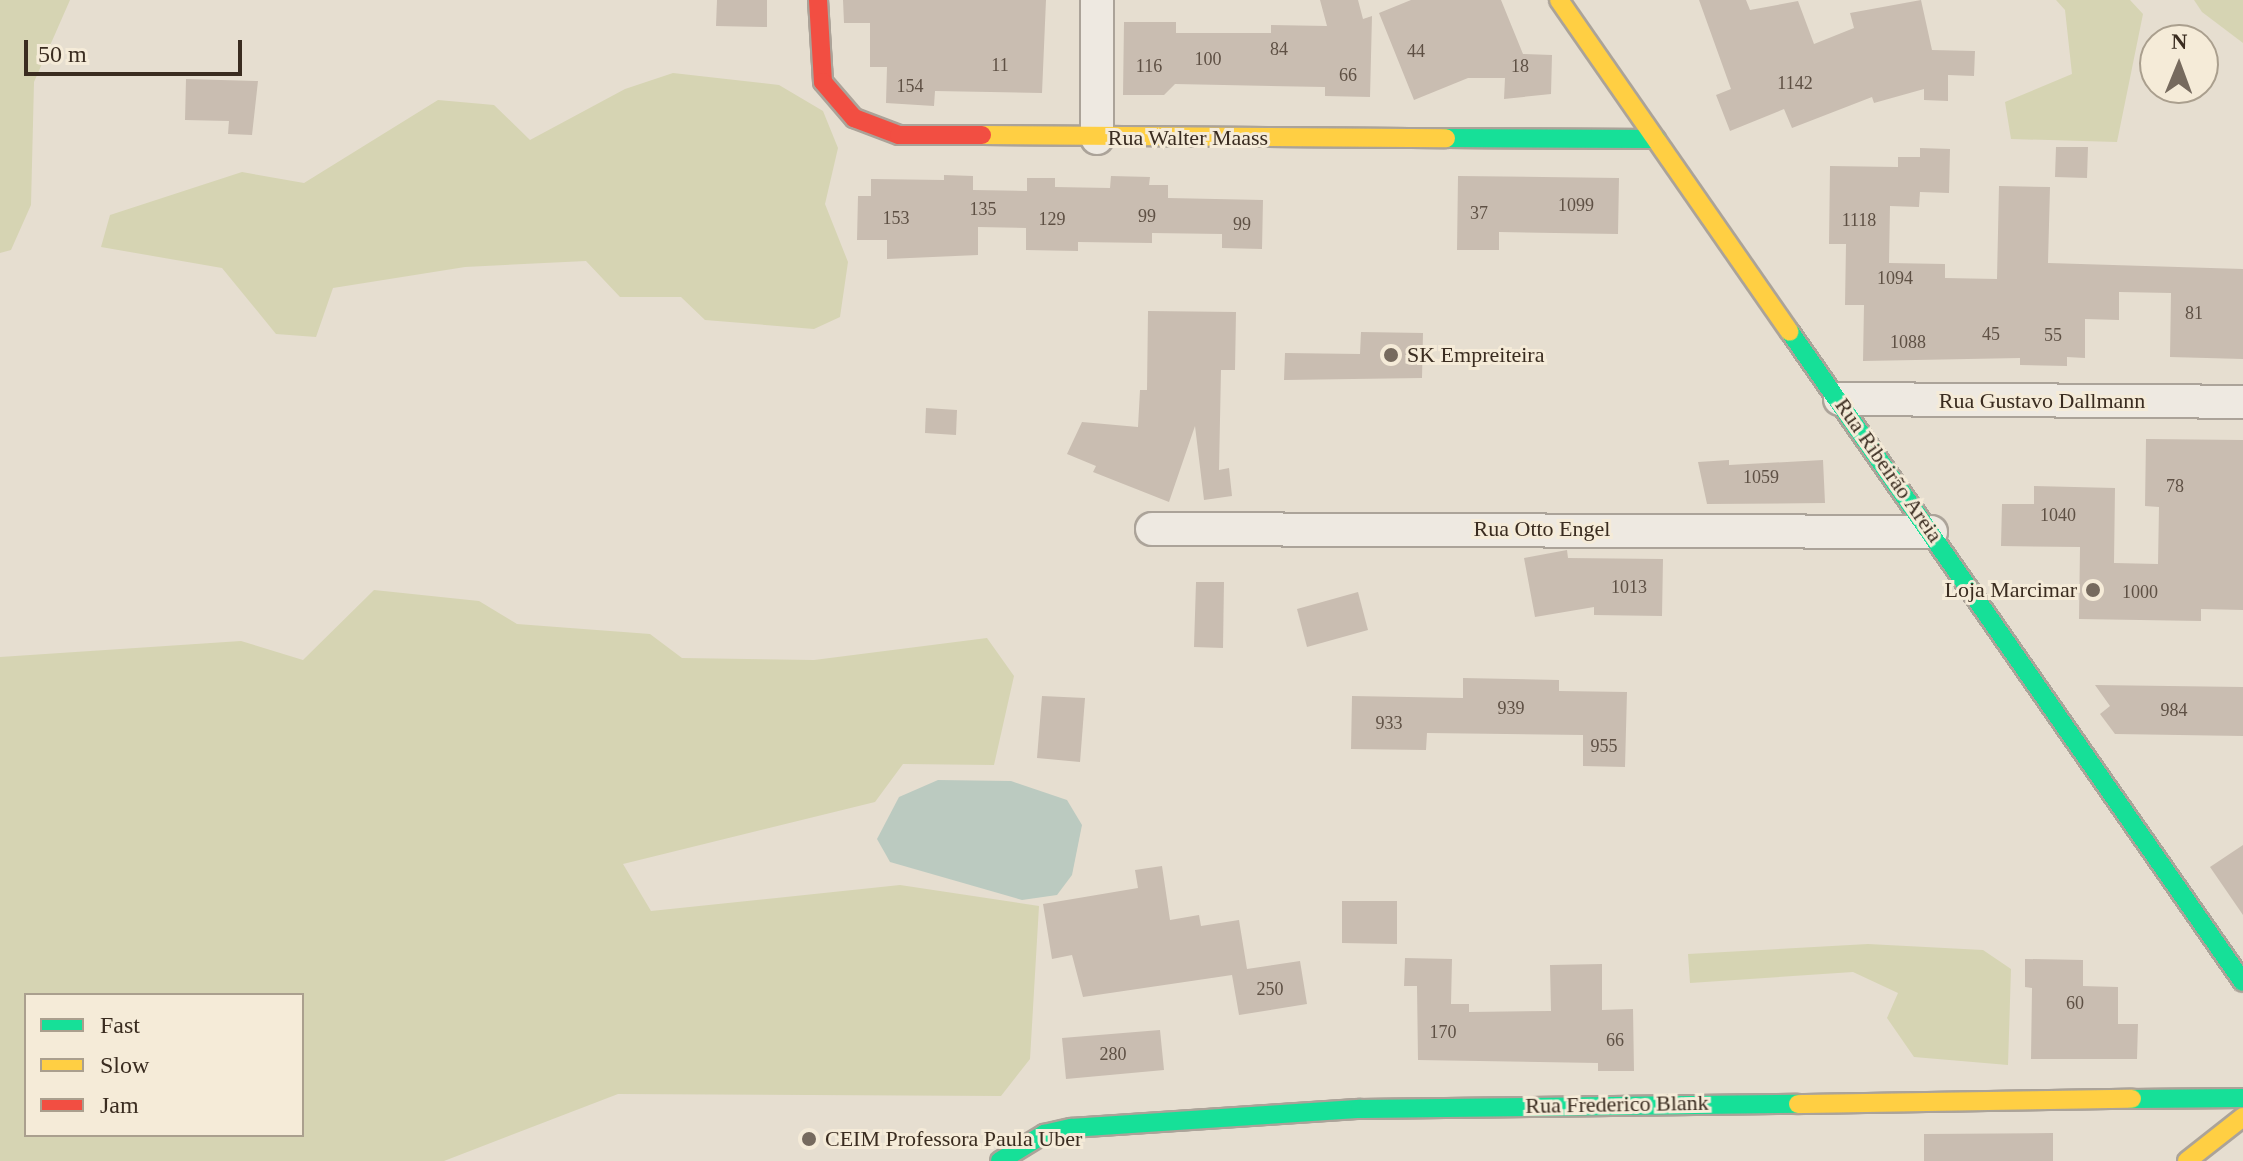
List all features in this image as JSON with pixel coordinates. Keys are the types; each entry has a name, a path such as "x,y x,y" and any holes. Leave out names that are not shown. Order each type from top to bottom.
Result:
{"street":[{"name":"Rua Walter Maass","path":"818,0 823,82 854,118 874,129 927,137 1656,139"},
{"path":"1097,0 1097,138"},
{"name":"Rua Ribeirão Areia","path":"1559,0 1840,399 2243,982"},
{"name":"Rua Gustavo Dallmann","path":"1840,399 2243,402"},
{"name":"Rua Otto Engel","path":"1152,529 1931,532"},
{"name":"Rua Frederico Blank","path":"1000,1161 1030,1141 1071,1128 1360,1109 2243,1098"},
{"path":"2187,1161 2243,1117"}],"shaded area":[{"path":"0,0 70,0 34,82 31,205 11,250 0,253"},
{"path":"2056,0 2130,0 2143,14 2117,142 2011,139 2005,102 2072,74 2065,10"},
{"path":"2194,0 2243,0 2243,43 2219,24 2202,12"},
{"path":"673,73 779,85 823,111 838,148 825,204 848,262 840,317 814,329 705,320 681,297 620,297 586,261 465,267 333,288 316,337 276,334 222,268 101,247 110,215 242,172 304,183 438,100 494,105 530,140 625,89"},
{"path":"374,590 479,601 517,624 650,634 682,658 814,660 987,638 1014,676 994,765 903,764 875,802 623,864 651,911 900,885 1039,906 1030,1059 1001,1096 618,1094 444,1161 0,1161 0,657 241,641 303,660"},
{"path":"938,780 1011,781 1067,800 1082,825 1072,875 1057,895 1022,900 890,862 877,839 899,797"},
{"path":"1868,944 1983,950 2011,969 2008,1065 1914,1057 1887,1018 1898,993 1853,972 1690,983 1688,954"}],"building":[{"path":"717,0 767,0 767,27 716,26"},
{"path":"843,0 1046,0 1042,93 935,91 934,106 886,103 887,67 870,67 870,23 844,23"},
{"path":"1320,0 1358,0 1363,19 1372,16 1370,97 1325,96 1325,87 1175,84 1164,95 1123,95 1124,22 1176,22 1176,33 1271,33 1271,25 1327,26"},
{"path":"1411,0 1501,0 1523,54 1552,55 1551,94 1504,99 1505,78 1468,78 1414,100 1379,13"},
{"path":"1699,0 1746,0 1750,10 1798,1 1814,44 1854,28 1850,13 1921,0 1932,50 1975,51 1974,76 1948,75 1948,101 1924,100 1924,89 1874,103 1872,97 1792,128 1784,109 1730,131 1716,95 1731,89"},
{"path":"186,79 258,81 252,135 228,134 229,121 185,120"},
{"path":"2056,147 2088,147 2087,178 2055,177"},
{"path":"1920,148 1950,149 1949,193 1920,192 1919,207 1890,206 1889,263 1945,264 1945,278 1997,279 1999,186 2050,187 2048,263 2243,269 2243,359 2170,357 2171,293 2119,292 2119,320 2085,319 2085,358 2067,357 2067,366 2020,365 2020,358 1863,361 1864,305 1845,305 1846,244 1829,244 1830,166 1898,167 1898,157 1920,157"},
{"path":"944,175 973,176 973,190 1027,191 1027,178 1055,178 1055,187 1110,188 1111,176 1150,177 1149,185 1168,185 1168,198 1263,200 1262,249 1222,248 1222,234 1152,233 1152,243 1078,242 1078,251 1026,250 1026,228 978,227 978,255 887,259 887,240 857,240 858,196 871,196 871,179 944,180"},
{"path":"1458,176 1619,178 1618,234 1499,232 1499,250 1457,250"},
{"path":"1148,311 1236,312 1235,370 1221,370 1219,470 1229,468 1232,496 1204,500 1195,426 1169,502 1093,472 1096,466 1067,454 1082,422 1138,427 1140,390 1147,390"},
{"path":"1361,332 1423,333 1422,378 1284,380 1285,353 1360,354"},
{"path":"926,408 957,410 956,435 925,433"},
{"path":"2146,439 2243,440 2243,610 2201,609 2201,621 2079,619 2080,547 2001,546 2002,504 2034,504 2034,486 2115,488 2114,563 2158,564 2159,507 2145,506"},
{"path":"1729,460 1729,465 1823,460 1825,503 1707,504 1698,462"},
{"path":"1567,550 1568,558 1663,559 1662,616 1594,615 1594,607 1535,617 1524,558"},
{"path":"1196,582 1224,582 1223,648 1194,647"},
{"path":"1358,592 1368,630 1307,647 1297,609"},
{"path":"1463,678 1559,680 1559,691 1627,692 1625,767 1583,766 1583,735 1427,733 1426,750 1351,749 1352,696 1463,698"},
{"path":"2095,685 2243,687 2243,736 2115,734 2100,714 2110,706"},
{"path":"1042,696 1085,698 1080,762 1037,758"},
{"path":"2243,845 2243,915 2210,867"},
{"path":"1162,866 1170,920 1199,915 1201,926 1239,920 1247,969 1300,961 1307,1004 1239,1015 1232,975 1083,997 1072,955 1052,959 1043,904 1138,888 1135,870"},
{"path":"1342,901 1397,901 1397,944 1342,943"},
{"path":"1405,958 1452,959 1451,1004 1469,1004 1469,1012 1551,1011 1550,965 1602,964 1602,1010 1633,1009 1634,1071 1598,1071 1598,1063 1418,1060 1417,986 1404,986"},
{"path":"2025,959 2083,960 2083,986 2118,987 2118,1024 2138,1024 2137,1059 2031,1059 2032,988 2025,987"},
{"path":"1160,1030 1164,1070 1066,1079 1062,1038"},
{"path":"2053,1133 2053,1161 1924,1161 1924,1134"}],"traffic: fast":[{"path":"1446,138 1656,139"},
{"path":"1790,332 2243,982"},
{"path":"2132,1099 2243,1098"},
{"path":"1000,1161 1044,1134 1071,1128 1360,1109 1798,1104"}],"traffic: slow":[{"path":"1559,0 1790,332"},
{"path":"982,135 1446,138"},
{"path":"1798,1104 2132,1099"},
{"path":"2187,1161 2243,1117"}],"traffic: jam":[{"path":"818,0 823,82 854,118 899,135 982,135"}],"place":[{"name":"SK Empreiteira","path":"1391,355"},
{"name":"Loja Marcimar","path":"2093,590"},
{"name":"CEIM Professora Paula Uber","path":"809,1139"}]}
